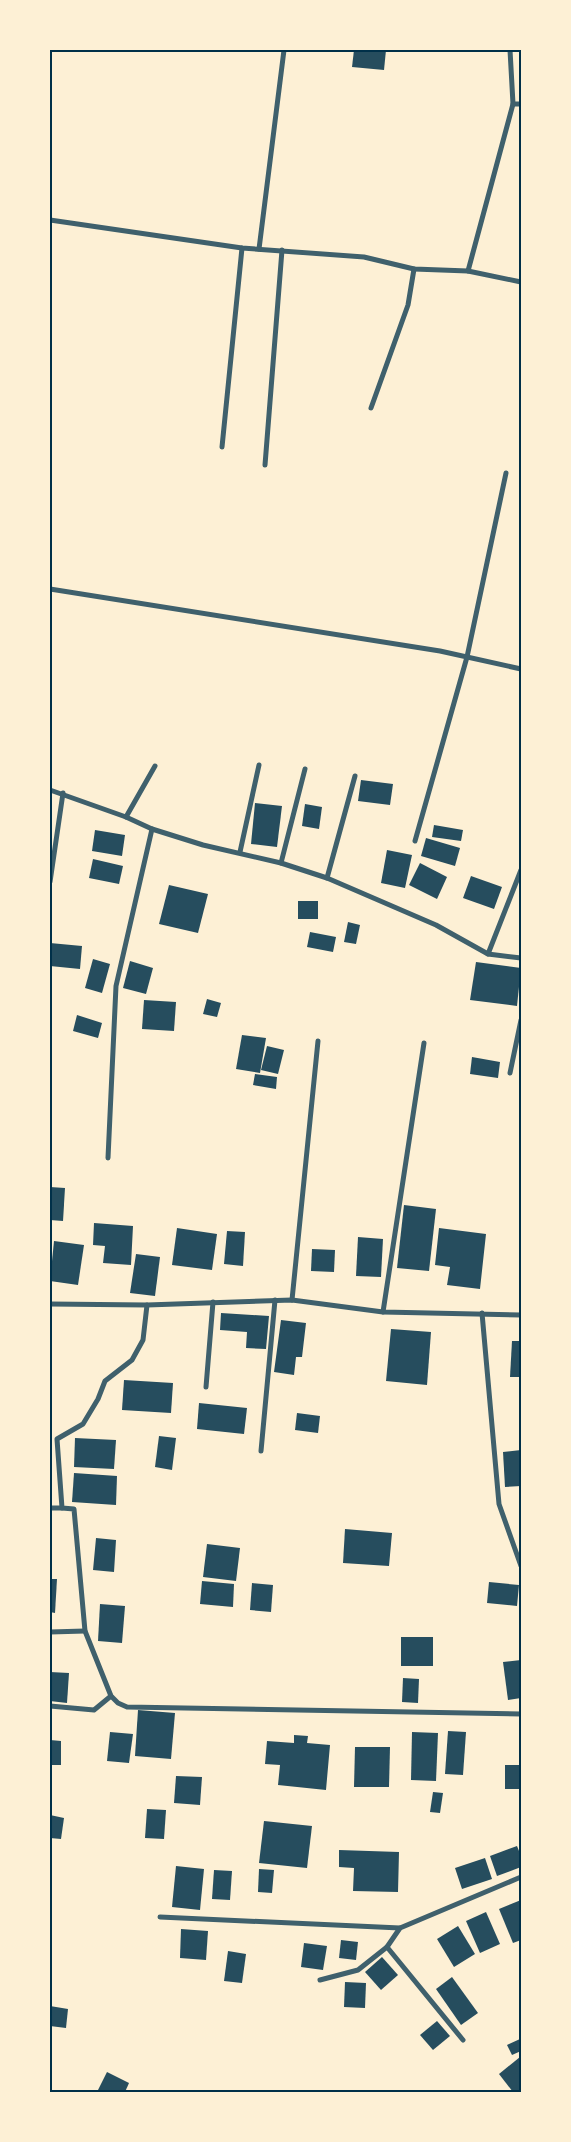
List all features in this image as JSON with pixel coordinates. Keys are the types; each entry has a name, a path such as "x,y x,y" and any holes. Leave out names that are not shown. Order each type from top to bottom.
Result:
{"street":[{"path":"259,249 284,50"},
{"path":"468,271 513,104 510,50"},
{"path":"513,104 521,104"},
{"path":"50,220 242,248 364,258 414,269 468,271 521,282"},
{"path":"222,447 242,248"},
{"path":"265,465 282,250"},
{"path":"371,408 408,305 414,269"},
{"path":"415,841 467,657 506,473"},
{"path":"50,588 467,657 521,668"},
{"path":"240,852 259,765"},
{"path":"126,817 155,766"},
{"path":"281,863 305,769"},
{"path":"327,878 355,776"},
{"path":"50,790 126,817 152,829 203,845 281,863 327,878 436,925 488,954 521,958"},
{"path":"50,882 51,864 63,794"},
{"path":"108,1158 116,986 152,829"},
{"path":"488,954 521,870"},
{"path":"510,1073 521,1020"},
{"path":"292,1300 318,1041"},
{"path":"383,1312 424,1043"},
{"path":"261,1451 275,1300"},
{"path":"50,1304 147,1305 292,1300 383,1312 521,1315"},
{"path":"206,1387 213,1302"},
{"path":"50,1440 57,1439 83,1424 98,1399 105,1380 132,1360 143,1340 147,1305"},
{"path":"482,1313 499,1504 521,1566"},
{"path":"57,1439 62,1508"},
{"path":"50,1508 74,1510 85,1631 111,1696 127,1708 521,1714"},
{"path":"50,1632 85,1631"},
{"path":"50,1706 94,1710 111,1696"},
{"path":"160,1916 400,1928 521,1877"},
{"path":"320,1980 358,1970 387,1947 400,1928"},
{"path":"387,1947 463,2040"}],"building":[{"path":"354,50 386,50 384,70 352,67"},
{"path":"361,780 393,784 390,805 358,801"},
{"path":"255,803 282,806 277,847 251,844"},
{"path":"305,804 322,807 319,829 302,826"},
{"path":"434,825 463,830 461,841 432,837"},
{"path":"95,830 125,835 122,856 92,851"},
{"path":"426,838 460,848 455,866 421,856"},
{"path":"387,850 412,855 405,888 381,883"},
{"path":"93,859 123,866 119,884 89,878"},
{"path":"420,863 447,877 437,899 409,885"},
{"path":"471,876 502,887 494,909 463,898"},
{"path":"169,885 208,894 198,933 159,924"},
{"path":"298,901 318,901 318,919 298,919"},
{"path":"348,922 360,925 356,944 344,942"},
{"path":"310,932 336,937 333,952 307,947"},
{"path":"50,943 82,946 80,969 50,966"},
{"path":"93,959 110,964 102,993 85,988"},
{"path":"130,961 153,968 146,994 123,988"},
{"path":"476,962 521,968 517,1006 470,1000"},
{"path":"207,999 221,1003 217,1017 203,1014"},
{"path":"144,1000 176,1002 174,1031 142,1029"},
{"path":"77,1015 102,1023 98,1038 73,1031"},
{"path":"242,1035 266,1038 260,1073 236,1069"},
{"path":"267,1046 284,1050 278,1074 261,1070"},
{"path":"472,1057 500,1062 498,1078 470,1074"},
{"path":"255,1074 277,1077 276,1089 253,1085"},
{"path":"50,1187 65,1188 63,1221 50,1220"},
{"path":"404,1205 436,1209 429,1271 397,1268"},
{"path":"94,1223 133,1226 131,1265 103,1263 105,1246 93,1245"},
{"path":"177,1228 217,1234 212,1270 172,1265"},
{"path":"439,1228 486,1234 480,1289 447,1285 450,1267 435,1265"},
{"path":"227,1231 245,1232 243,1266 224,1264"},
{"path":"358,1237 383,1239 381,1277 356,1276"},
{"path":"54,1241 84,1245 78,1285 50,1281"},
{"path":"312,1249 335,1250 334,1272 311,1271"},
{"path":"136,1254 160,1257 155,1296 130,1293"},
{"path":"221,1313 269,1316 266,1349 246,1348 247,1332 220,1330"},
{"path":"281,1320 306,1323 302,1357 296,1357 294,1375 274,1372"},
{"path":"391,1329 431,1332 427,1385 386,1381"},
{"path":"512,1341 521,1341 521,1377 510,1377"},
{"path":"124,1380 173,1383 171,1413 122,1410"},
{"path":"199,1403 247,1408 244,1434 197,1429"},
{"path":"297,1413 320,1416 318,1433 295,1430"},
{"path":"159,1436 176,1438 172,1470 155,1467"},
{"path":"75,1438 116,1440 114,1469 74,1467"},
{"path":"521,1450 521,1486 505,1487 503,1452"},
{"path":"74,1473 117,1476 116,1505 72,1502"},
{"path":"345,1529 392,1533 389,1566 343,1563"},
{"path":"96,1538 116,1540 114,1572 93,1570"},
{"path":"207,1544 240,1548 236,1581 203,1577"},
{"path":"50,1579 57,1579 55,1613 50,1612"},
{"path":"202,1581 234,1584 233,1607 200,1604"},
{"path":"489,1582 519,1585 517,1606 487,1603"},
{"path":"252,1583 273,1585 271,1612 250,1610"},
{"path":"100,1604 125,1606 122,1643 98,1641"},
{"path":"401,1637 433,1637 433,1666 401,1666"},
{"path":"521,1660 521,1698 508,1700 503,1662"},
{"path":"50,1672 69,1673 67,1703 50,1701"},
{"path":"403,1678 419,1679 418,1703 402,1702"},
{"path":"138,1710 175,1713 171,1759 135,1756"},
{"path":"448,1731 466,1732 463,1775 445,1774"},
{"path":"110,1732 133,1734 129,1763 107,1761"},
{"path":"412,1732 438,1733 436,1781 411,1780"},
{"path":"294,1735 308,1736 307,1743 330,1745 326,1790 278,1785 280,1765 265,1764 267,1741 294,1743"},
{"path":"50,1740 61,1741 61,1765 50,1765"},
{"path":"355,1747 390,1747 389,1787 354,1787"},
{"path":"505,1765 521,1765 521,1789 505,1789"},
{"path":"176,1776 202,1777 200,1805 174,1803"},
{"path":"433,1792 443,1793 440,1813 430,1812"},
{"path":"147,1809 166,1810 164,1839 145,1838"},
{"path":"50,1815 64,1818 61,1839 50,1838"},
{"path":"264,1821 312,1826 307,1868 259,1863"},
{"path":"517,1846 521,1856 521,1867 497,1876 490,1856"},
{"path":"339,1850 399,1852 398,1892 353,1891 354,1868 339,1867"},
{"path":"485,1858 492,1879 462,1889 455,1868"},
{"path":"176,1866 204,1869 200,1910 172,1907"},
{"path":"259,1869 274,1870 272,1893 258,1892"},
{"path":"214,1870 232,1871 230,1900 212,1899"},
{"path":"521,1900 521,1940 513,1943 499,1909"},
{"path":"486,1912 500,1944 480,1953 466,1921"},
{"path":"458,1926 475,1954 454,1967 437,1939"},
{"path":"181,1929 208,1931 206,1960 180,1958"},
{"path":"341,1940 358,1942 356,1960 339,1958"},
{"path":"304,1943 327,1946 323,1970 301,1967"},
{"path":"228,1951 246,1954 242,1983 224,1981"},
{"path":"382,1957 398,1975 381,1990 365,1972"},
{"path":"452,1977 478,2013 461,2025 436,1989"},
{"path":"345,1982 366,1983 365,2008 344,2007"},
{"path":"50,2006 68,2009 66,2028 50,2026"},
{"path":"437,2021 450,2036 433,2050 420,2035"},
{"path":"520,2039 521,2051 512,2055 507,2045"},
{"path":"520,2057 521,2092 513,2092 499,2074"},
{"path":"107,2072 129,2083 125,2092 97,2092"}]}
